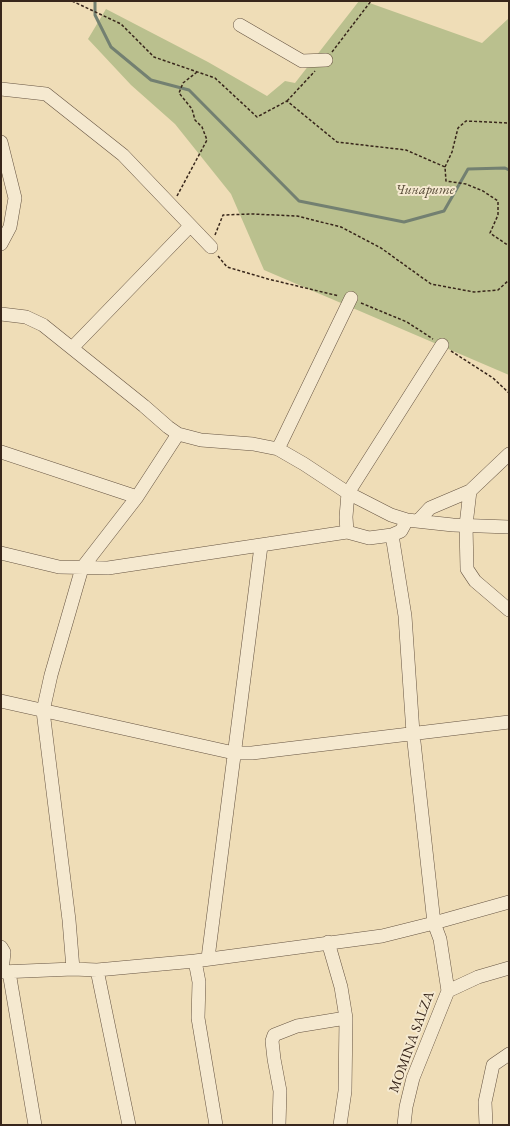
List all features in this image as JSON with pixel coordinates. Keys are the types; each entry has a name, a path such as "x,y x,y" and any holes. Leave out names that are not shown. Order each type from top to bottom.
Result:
{"street":[{"path":"240,25 302,61 326,60"},
{"path":"1,89 46,94 123,154 211,248"},
{"path":"1,142 3,160 15,198 10,227 1,244"},
{"path":"72,348 190,226"},
{"path":"278,449 351,298"},
{"path":"1,314 26,318 43,325 97,370 144,406 168,428 178,434 201,440 253,444 278,449 348,493 391,515 413,520 509,527"},
{"path":"347,532 346,518 348,493 442,345"},
{"path":"73,969 69,920 43,711 51,675 82,568 137,497 178,434"},
{"path":"1,452 137,497"},
{"path":"1,553 59,567 108,568 347,532 368,538 392,535 401,531 430,508 470,491 509,454"},
{"path":"470,491 466,525 467,569 475,581 509,610"},
{"name":"MOMINA SALZA","path":"392,535 405,616 413,733 434,923 440,939 448,991 413,1078 406,1107 404,1125"},
{"path":"208,958 261,546"},
{"path":"1,701 234,753 252,753 509,722"},
{"path":"4,972 73,969 97,970 195,961 208,958 382,936 509,902"},
{"path":"328,942 341,987 346,1018 345,1091 340,1125"},
{"path":"1,947 4,952 4,972 34,1125"},
{"path":"195,961 198,982 198,1018 216,1125"},
{"path":"448,991 478,977 509,968"},
{"path":"97,970 129,1125"},
{"path":"279,1125 280,1091 272,1041 274,1035 297,1026 346,1018"},
{"path":"486,1125 485,1102 492,1065 509,1054"}],"path":[{"path":"72,1 121,24 154,57 215,78 257,117 287,101 337,142 406,150 445,167"},
{"path":"171,206 207,140 202,127 195,120 192,109 179,93 183,83 197,72"},
{"path":"509,123 466,121 458,128 452,152 445,167 446,181 466,184 483,190 498,202 498,215 490,233 509,246"},
{"path":"509,280 498,290 474,292 431,284 381,248 341,228 297,216 252,214 223,215 211,248 227,267 268,279 351,298 407,322 493,378 509,393"}],"green space":[{"name":"Чинарите","path":"359,1 364,1 482,43 509,18 509,375 264,270 231,194 175,124 131,85 88,39 106,9 208,62 267,96 285,81 295,83"}],"waterway":[{"path":"95,1 95,15 111,47 151,80 189,90 299,201 404,222 444,211 468,169 505,168 509,170"}]}
